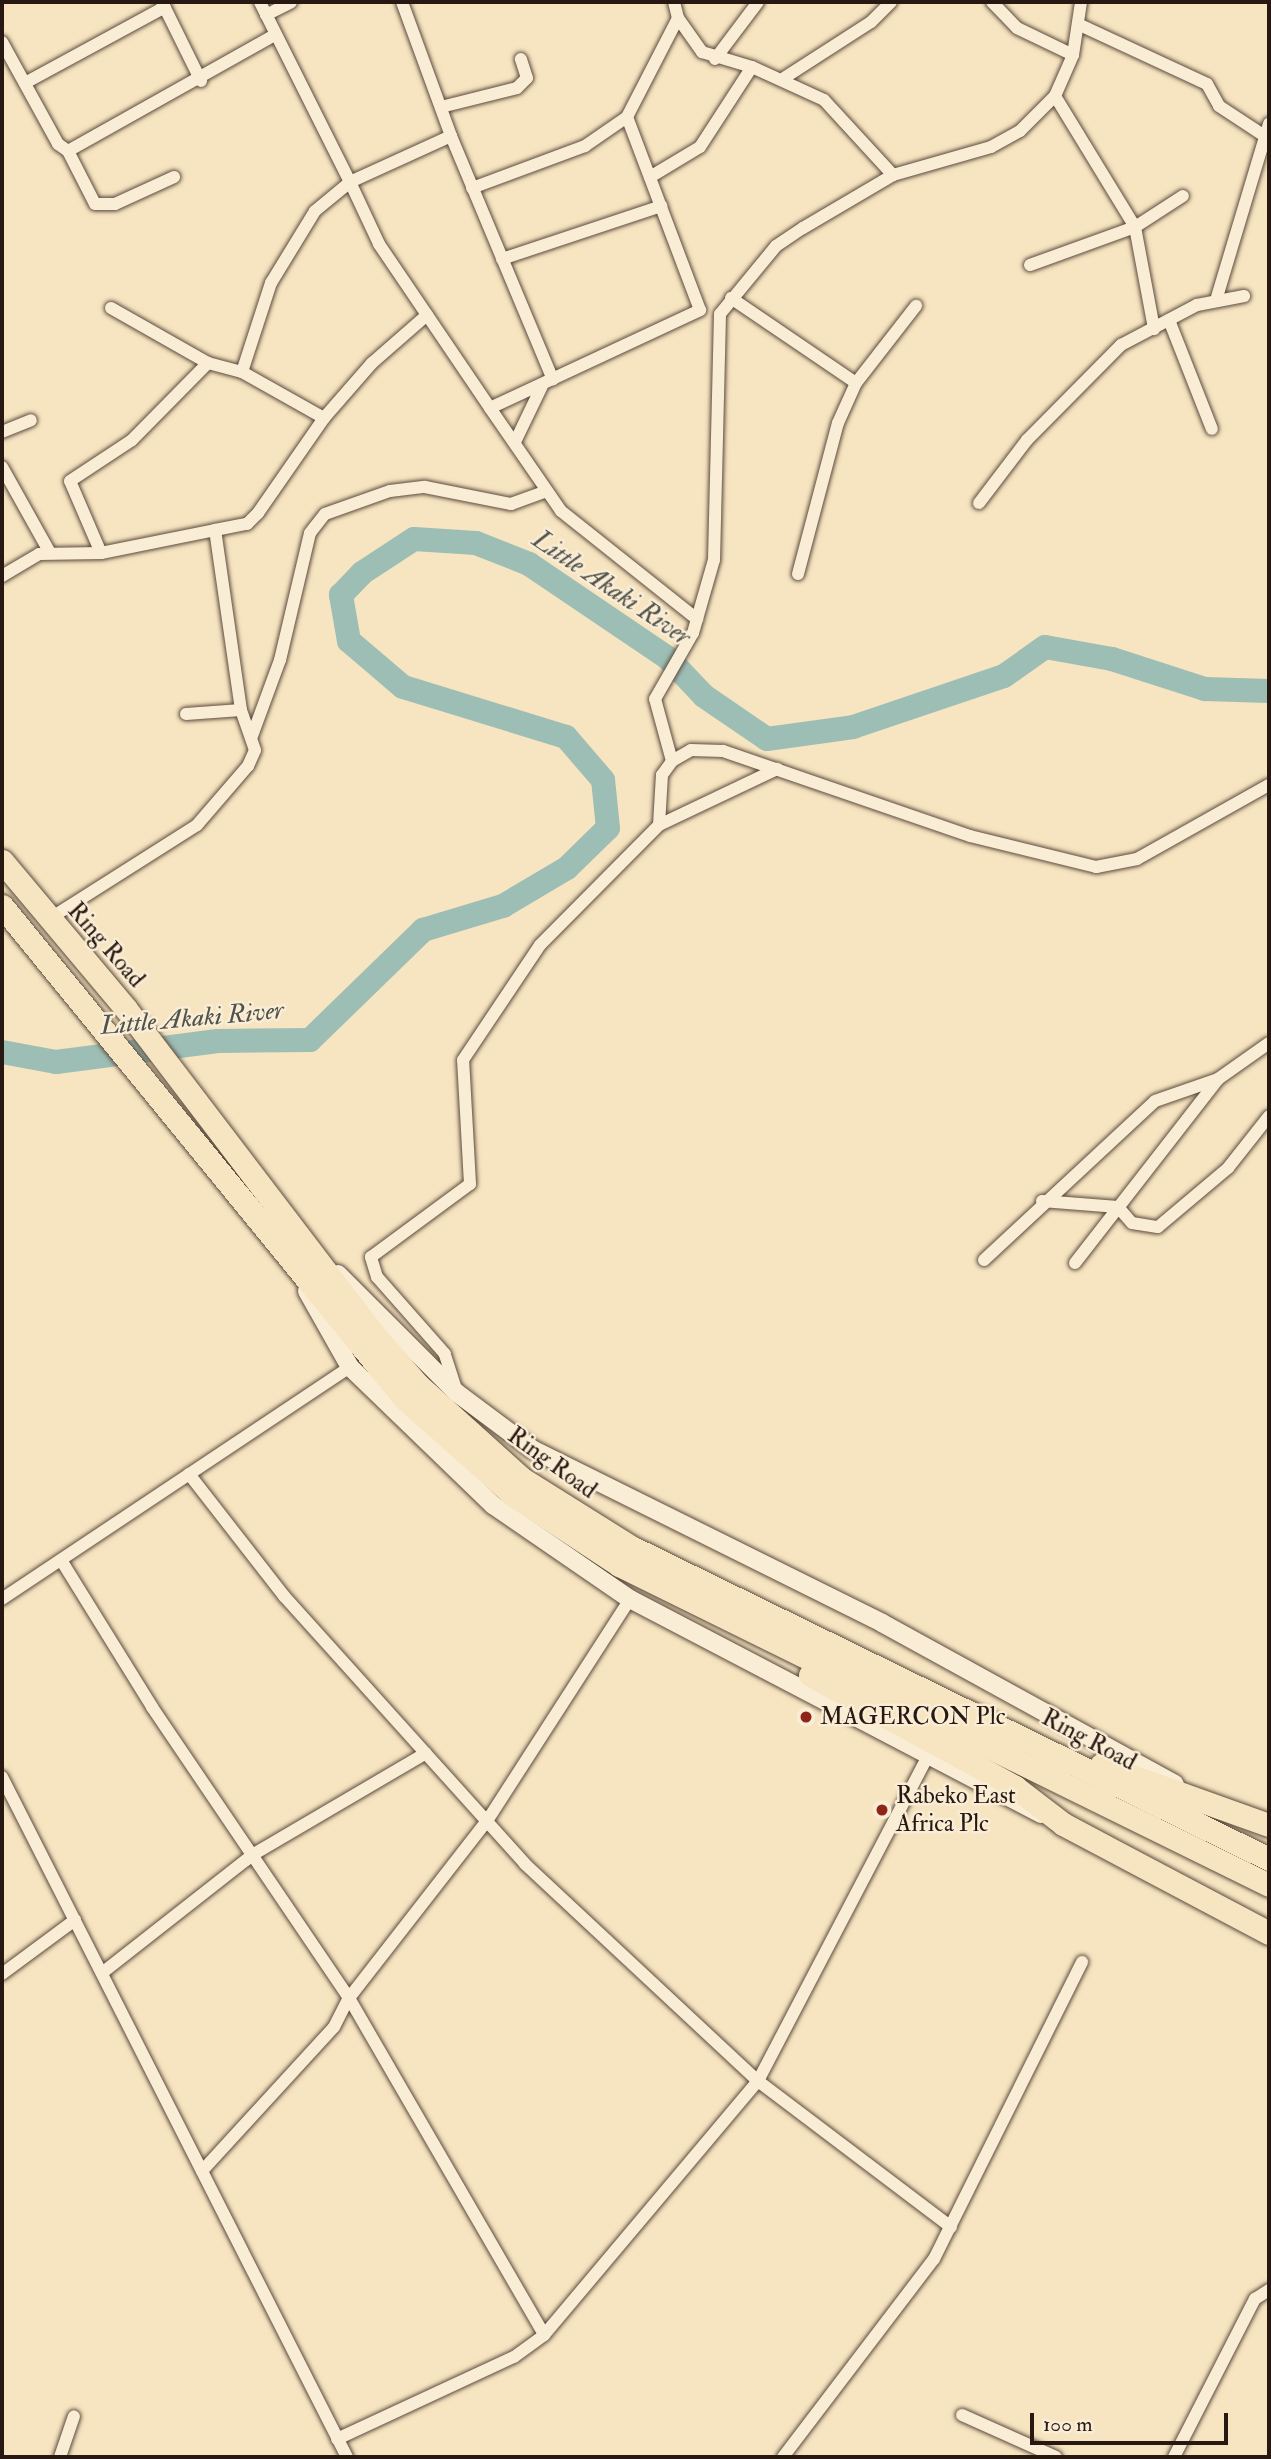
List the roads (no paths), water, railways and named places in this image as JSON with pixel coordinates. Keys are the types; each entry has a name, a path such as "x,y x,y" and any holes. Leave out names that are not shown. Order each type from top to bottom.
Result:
{"highway":[{"name":"Ring Road","path":"2,862 126,1009 313,1256 417,1384 521,1478 562,1506 723,1593 1269,1859"},
{"name":"Ring Road","path":"2,905 296,1273 404,1398 513,1495 619,1565 741,1628 1269,1885"},
{"path":"741,1628 834,1690 1015,1787 1063,1824 1269,1933"},
{"path":"1057,1754 1193,1794 1269,1825"}],"street":[{"path":"260,2 379,244 546,491 580,530 697,619"},
{"path":"266,15 291,2"},
{"path":"402,2 547,383 515,442"},
{"path":"674,2 678,18 693,43 715,59 752,67 783,78 850,123 893,175"},
{"path":"715,59 758,2"},
{"path":"783,78 872,22 891,2"},
{"path":"992,2 1017,28 1073,55"},
{"path":"672,761 655,699 659,684 686,647 714,560 720,314 776,246 893,175 1008,139 1055,96 1073,55 1080,25 1081,2"},
{"path":"25,83 163,4 201,81"},
{"path":"472,188 585,146 627,117 678,18"},
{"path":"1080,25 1207,83 1219,106 1266,137"},
{"path":"68,151 201,81 275,35"},
{"path":"2,42 58,144 68,151 95,204 116,204 174,177"},
{"path":"441,107 517,88 527,78 521,58"},
{"path":"650,177 700,147 752,67"},
{"path":"1055,96 1135,226 1154,329"},
{"path":"627,117 700,310"},
{"path":"1217,298 1269,124"},
{"path":"242,372 271,284 315,211 350,181 451,136"},
{"path":"1030,265 1135,226 1183,196"},
{"path":"502,259 661,206"},
{"path":"979,503 1027,440 1112,352 1169,320 1217,298 1244,296"},
{"path":"731,298 856,383"},
{"path":"798,574 831,446 856,383 916,306"},
{"path":"111,307 208,363 242,372 324,418"},
{"path":"490,408 700,310 720,314"},
{"path":"2,576 50,553 102,553 247,524 258,513 324,418 372,363 427,315"},
{"path":"1169,320 1212,429"},
{"path":"102,553 71,481 132,440 208,363"},
{"path":"2,432 30,420"},
{"path":"2,467 50,553"},
{"path":"49,919 197,825 248,766 252,736 280,660 310,533 325,514 390,491 425,487 511,504 546,491"},
{"path":"215,530 241,710 252,736"},
{"path":"186,714 241,710"},
{"path":"659,825 662,775 672,761 707,748 778,769 970,836 1096,867 1137,859 1269,785"},
{"path":"457,1393 445,1354 377,1277 371,1257 470,1184 461,1081 472,1042 540,945 659,825 778,769"},
{"path":"1075,1263 1218,1080 1269,1043"},
{"path":"984,1260 1042,1201 1155,1101 1218,1080"},
{"path":"1042,1201 1118,1207 1132,1223 1158,1227 1212,1184 1269,1116"},
{"path":"313,1256 457,1393 498,1427 580,1476 881,1623 1193,1794"},
{"path":"296,1273 350,1367 459,1477 630,1599 927,1758 1063,1824"},
{"path":"2,1599 350,1367"},
{"path":"190,1474 284,1596 487,1821 758,2081 951,2227"},
{"path":"61,1560 152,1707 349,1998 544,2335"},
{"path":"202,2171 334,2027 349,1998 487,1821 630,1599"},
{"path":"102,1973 254,1854 426,1753"},
{"path":"337,2439 513,2357 544,2335 758,2081 927,1758"},
{"path":"2,1777 347,2457"},
{"path":"2,1974 75,1920"},
{"path":"783,2457 934,2259 1082,1962"},
{"path":"1174,2457 1255,2299 1269,2290"},
{"path":"962,2415 1056,2457"},
{"path":"60,2457 74,2416"}],"waterway":[{"name":"Little Akaki River","path":"2,1052 56,1062 218,1041 310,1040 423,930 503,906 567,868 608,828 603,780 566,737 403,687 349,641 341,595 362,573 414,539 476,543 529,564 668,658 704,696 767,739 853,727 1004,676 1045,647 1112,659 1205,689 1269,691"}],"place":[{"name":"MAGERCON Plc","path":"806,1717"},
{"name":"Rabeko East Africa Plc","path":"882,1810"}]}
